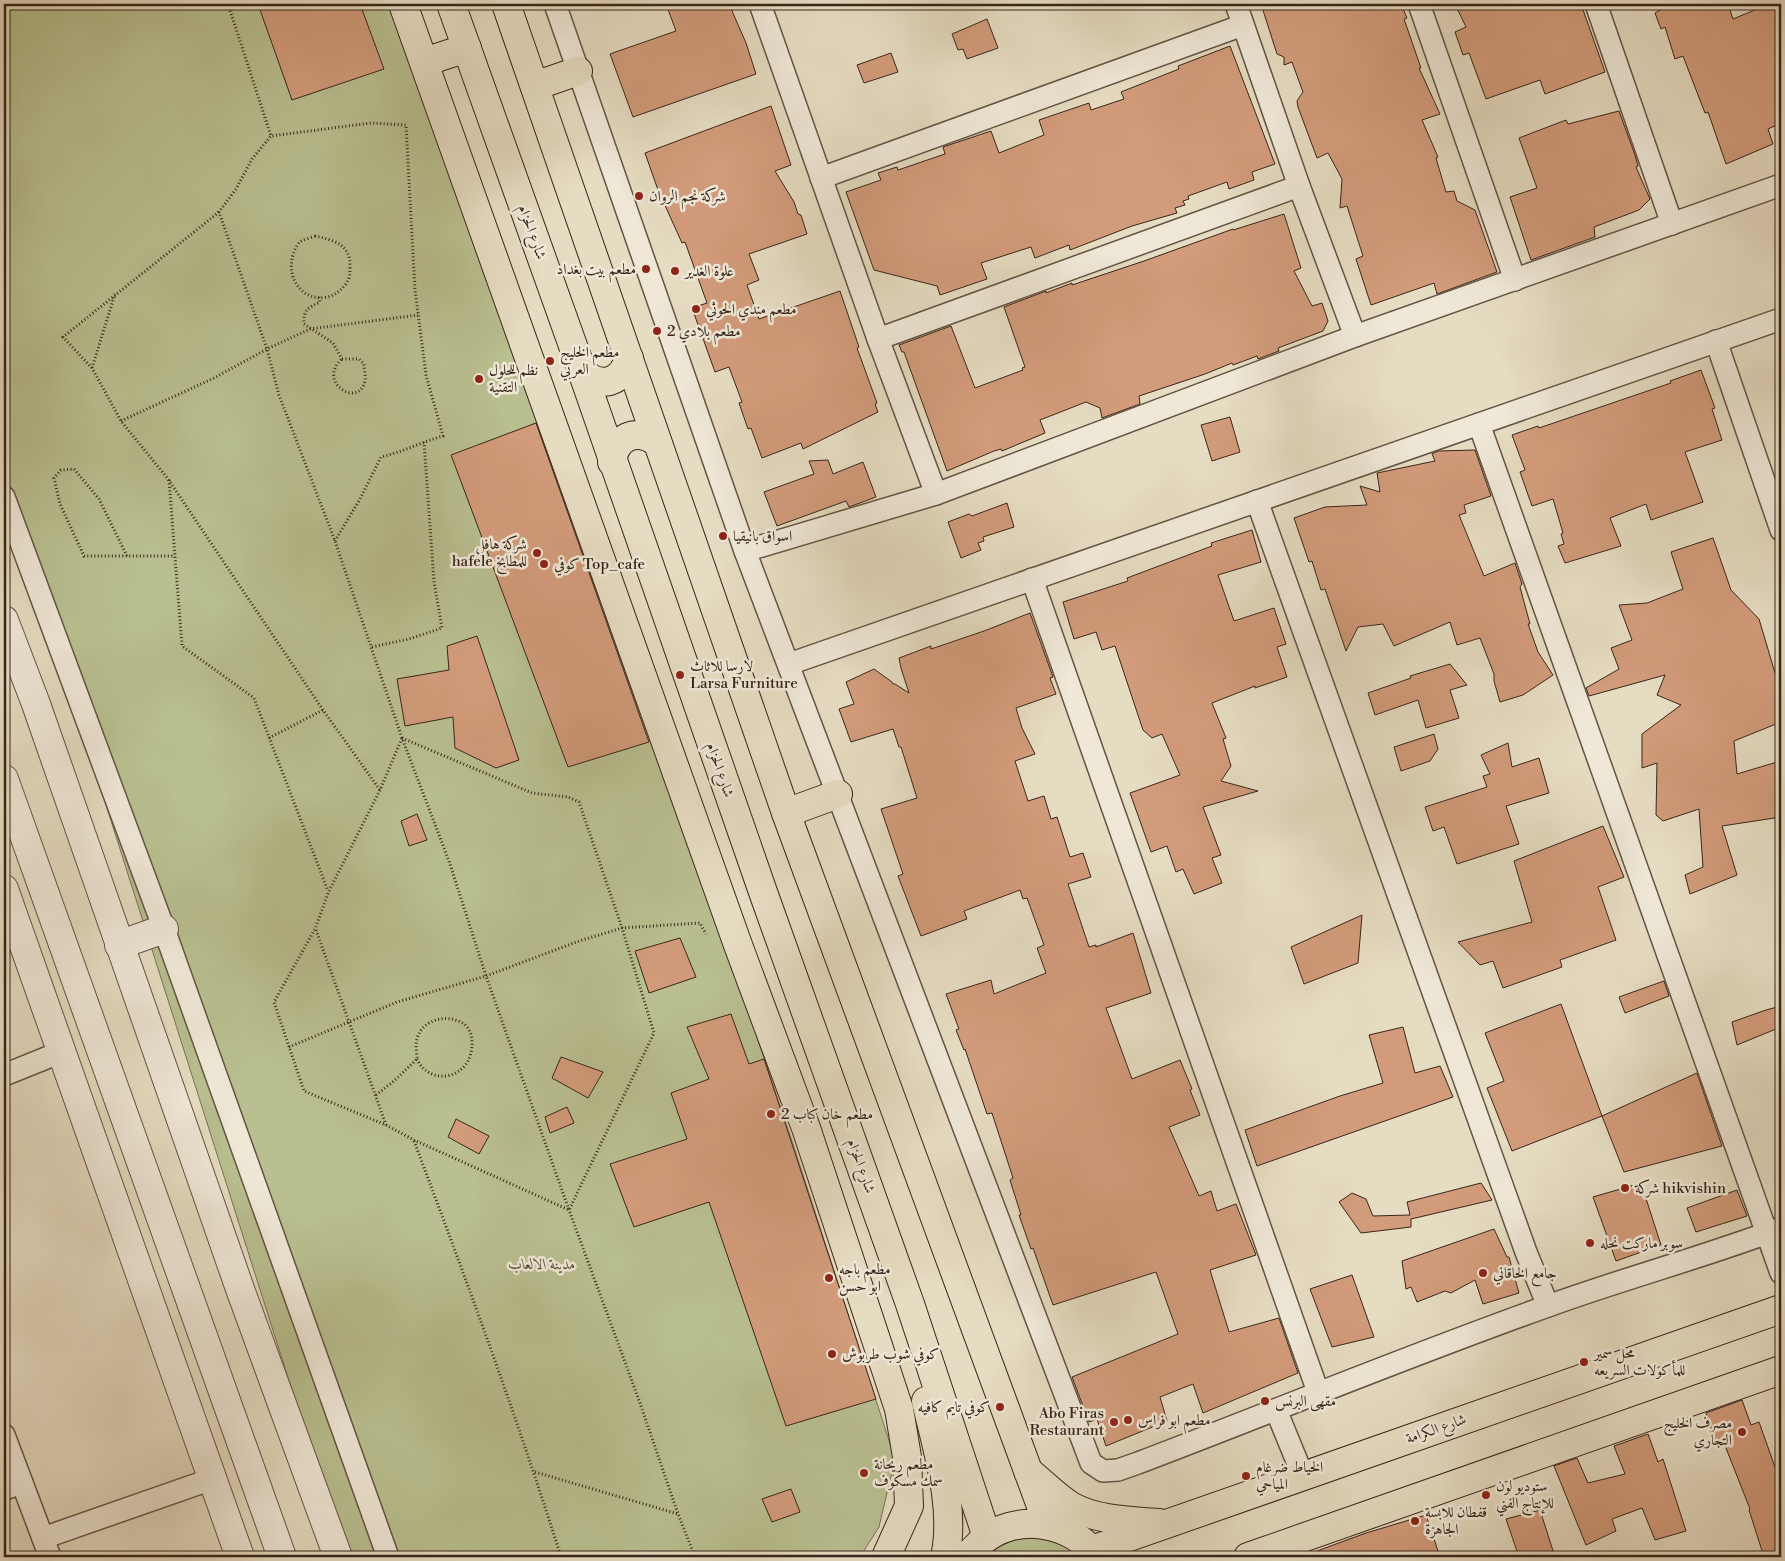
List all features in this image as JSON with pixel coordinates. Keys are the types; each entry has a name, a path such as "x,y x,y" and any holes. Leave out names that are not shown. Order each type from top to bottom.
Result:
{"main road":[{"path":"403,4 738,945 806,1128 899,1409 907,1457 909,1506 886,1557"},
{"name":"شارع الحزام","path":"451,4 910,1304 987,1537"},
{"path":"506,4 786,813 1048,1525"},
{"path":"424,62 467,48"},
{"path":"535,86 578,71"},
{"path":"582,371 594,380 610,381 623,373 630,358"},
{"path":"612,462 616,447 628,437 644,435 657,442"},
{"path":"786,813 838,794"},
{"path":"738,945 763,892"},
{"path":"910,1304 926,1401 941,1468 949,1517 948,1544 945,1557"},
{"name":"شارع الكرامة","path":"1094,1554 1168,1524 1781,1309"},
{"path":"1248,1557 1781,1370"},
{"path":"1027,1470 1071,1506 1089,1513 1125,1520 1168,1524"},
{"path":"967,1557 987,1537 1006,1528 1026,1524 1048,1525 1072,1534 1094,1554"}],"street":[{"path":"555,4 745,551 1091,1462 1103,1471 1118,1470 1138,1464 1318,1392 1548,1306 1774,1231"},
{"path":"762,4 878,339 936,494"},
{"path":"1236,4 1299,186 1355,336"},
{"path":"1420,4 1515,280"},
{"path":"1596,4 1672,224"},
{"path":"821,178 1244,25"},
{"path":"745,551 936,494 1355,336 1781,185"},
{"path":"878,339 1299,186"},
{"path":"789,664 1781,319"},
{"path":"1716,341 1781,530"},
{"path":"1479,424 1774,1231 1781,1273"},
{"path":"4,497 164,929 388,1557"},
{"path":"1257,501 1526,1252 1548,1306"},
{"path":"1032,579 1318,1392"},
{"path":"4,620 36,704 240,1289 338,1557"},
{"path":"4,779 282,1557"},
{"path":"4,890 240,1557"},
{"path":"119,945 164,929"},
{"path":"34,976 69,963"},
{"path":"4,1075 61,1052"},
{"path":"1276,1410 1303,1476"},
{"path":"4,1435 13,1486 46,1548 212,1479"}],"path":[{"path":"228,4 271,136"},
{"path":"335,541 381,457 401,452 443,436 426,375 415,290 406,124 371,123 271,136 252,159 236,189 219,212 63,337 92,368 121,421 168,479 323,710 380,790"},
{"path":"219,212 267,349 279,395 335,541 402,738 449,861 486,976 695,1557"},
{"path":"315,236 334,240 344,248 350,260 348,281 342,288 326,297 320,297 311,296 301,291 294,281 291,268 293,253 300,242 315,236"},
{"path":"92,368 116,293"},
{"path":"320,297 320,302 309,307 304,315 304,324 333,343 342,360"},
{"path":"121,421 214,378 267,349 310,329 418,315"},
{"path":"359,359 364,364 366,380 356,392 348,393 340,390 336,384 336,368 342,360 359,359"},
{"path":"372,647 409,639 442,628 434,582 424,442"},
{"path":"127,556 99,499 74,469 61,470 54,478 60,504 84,556 127,556 175,556"},
{"path":"168,479 182,646 254,698 328,891"},
{"path":"269,738 323,710"},
{"path":"402,738 380,790 328,891 316,929 274,1002 304,1091 386,1125 414,1140 569,1210"},
{"path":"402,738 532,793 568,797 579,802 622,928 654,1033 569,1210"},
{"path":"289,1047 397,1002 486,976 579,941 622,928 700,924 714,946 738,945"},
{"path":"316,929 386,1125"},
{"path":"376,1094 394,1081 417,1059 417,1040 425,1027 442,1018 456,1020 466,1025 472,1036 473,1049 470,1060 460,1072 448,1076 434,1074 420,1064 417,1059"},
{"path":"414,1140 474,1299 534,1472 561,1557"},
{"path":"534,1472 678,1514"}],"green space":[{"name":"مدينة الالعاب","path":"4,4 390,4 721,931 793,1144 895,1459 879,1527 860,1557 345,1557 4,484"},
{"path":"1034,1536 1059,1542 1071,1548 1081,1557 987,1557 997,1548 1008,1542"}],"building":[{"path":"258,4 360,4 384,69 292,100"},
{"path":"666,4 729,4 746,43 756,74 633,117 610,54 676,31"},
{"path":"1261,4 1401,4 1407,18 1404,19 1421,68 1419,68 1440,114 1422,120 1438,157 1436,158 1446,192 1454,191 1457,201 1475,210 1497,272 1437,294 1434,283 1371,305 1356,259 1363,256 1347,206 1340,208 1342,179 1328,153 1317,158 1298,107 1297,101 1303,92 1292,62 1284,65 1284,57 1277,54"},
{"path":"1455,4 1581,4 1605,72 1545,94 1540,80 1486,99 1469,53 1463,55 1455,32 1466,27"},
{"path":"1670,4 1728,4 1733,19 1769,4 1781,4 1781,123 1768,129 1773,144 1726,164 1708,112 1705,113 1683,56 1675,59 1665,27 1661,29 1655,13"},
{"path":"987,19 998,48 967,59 963,49 958,50 952,34"},
{"path":"1230,46 1275,164 1252,172 1254,180 1229,189 1227,182 1188,196 1189,199 1183,201 1185,205 1175,208 1177,213 1132,226 1070,250 1069,245 1035,258 1031,247 981,263 987,279 940,295 937,286 874,270 846,192 881,180 878,173 897,167 898,170 945,154 943,147 991,131 999,153 1044,135 1039,120 1089,103 1091,110 1124,99 1121,92 1179,69 1178,66"},
{"path":"891,53 898,72 864,83 857,65"},
{"path":"771,106 791,165 775,171 794,202 798,214 801,215 807,234 749,254 759,280 747,285 759,319 840,291 859,347 857,348 877,403 875,404 878,412 803,449 801,443 762,458 751,428 748,429 739,403 742,402 729,367 715,372 692,308 707,303 685,242 682,243 658,190 645,153"},
{"path":"1619,111 1635,155 1638,166 1636,167 1650,199 1639,210 1594,227 1595,237 1531,260 1510,197 1537,188 1519,138 1566,120 1568,124"},
{"path":"1284,214 1301,268 1294,271 1312,306 1322,303 1328,321 1323,331 1278,348 1279,351 1258,359 1257,356 1233,365 1232,363 1139,396 1140,404 1102,418 1100,408 1086,402 1040,420 1045,433 1002,451 1001,449 994,451 947,471 904,352 902,352 899,345 951,326 975,388 1023,370 1022,368 1025,367 1004,307 1046,291 1046,293 1072,283 1072,285 1233,229"},
{"path":"1701,370 1715,408 1712,409 1722,440 1685,452 1703,502 1651,520 1646,504 1610,518 1621,546 1565,563 1558,546 1564,544 1561,534 1563,533 1553,499 1532,506 1520,472 1525,470 1512,435 1538,426 1539,428 1671,383 1670,381"},
{"path":"1230,417 1240,452 1212,461 1201,425"},
{"path":"536,423 649,742 568,767 451,455"},
{"path":"1475,450 1491,496 1464,505 1466,513 1459,515 1484,576 1515,563 1522,584 1520,587 1530,624 1528,624 1538,652 1553,675 1523,695 1500,702 1494,674 1480,638 1457,645 1450,622 1394,646 1383,624 1358,627 1346,651 1325,589 1321,590 1312,561 1309,562 1294,518 1325,507 1367,505 1360,486 1380,492 1377,473 1435,461 1432,454 1438,451"},
{"path":"828,460 833,474 863,462 876,497 849,507 846,501 777,526 764,492 814,474 809,461"},
{"path":"1007,503 1014,527 983,537 984,541 978,543 981,550 961,558 948,522 969,514 972,516"},
{"path":"1252,530 1261,562 1218,575 1234,621 1274,608 1286,644 1277,647 1287,677 1255,688 1255,686 1212,703 1226,738 1223,739 1231,766 1221,781 1258,791 1203,807 1221,855 1212,858 1222,883 1194,894 1183,869 1176,872 1167,846 1151,852 1130,793 1180,775 1162,734 1152,738 1143,730 1115,646 1102,650 1096,632 1074,639 1063,602 1128,581 1127,578 1212,546 1211,543"},
{"path":"1713,538 1731,590 1759,619 1781,693 1781,722 1734,741 1737,774 1777,762 1781,776 1781,817 1722,826 1737,875 1690,894 1685,875 1703,867 1699,809 1663,821 1656,815 1657,763 1642,768 1642,734 1681,705 1657,695 1665,675 1589,696 1586,688 1619,669 1611,648 1632,640 1619,605 1647,603 1683,589 1671,552"},
{"path":"1030,613 1053,677 1050,678 1056,694 1016,708 1022,728 1035,754 1015,761 1028,801 1044,796 1051,819 1057,817 1070,857 1083,853 1091,877 1068,884 1089,947 1096,945 1096,947 1133,933 1151,993 1106,1008 1132,1079 1180,1060 1200,1115 1169,1127 1199,1196 1211,1191 1217,1211 1236,1204 1256,1255 1210,1270 1229,1332 1279,1318 1298,1373 1203,1413 1193,1384 1160,1397 1167,1421 1106,1446 1097,1419 1089,1422 1072,1377 1178,1334 1156,1272 1053,1305 1019,1215 1021,1215 1010,1180 1013,1178 992,1113 987,1114 965,1049 956,1030 959,1029 946,994 991,980 994,994 1046,973 1037,948 1044,945 1027,898 1023,899 1020,890 964,911 967,919 921,936 898,876 903,874 881,809 917,798 901,747 899,747 893,729 851,742 839,709 854,704 846,682 874,669 893,684 909,693 899,658 931,646 931,649 984,631"},
{"path":"477,636 519,760 496,768 455,748 453,717 405,726 397,679 449,670 447,646"},
{"path":"1450,664 1467,685 1450,690 1459,718 1426,728 1418,700 1375,715 1368,693 1411,678 1410,676"},
{"path":"1434,734 1438,749 1430,761 1401,771 1394,747"},
{"path":"1508,743 1512,767 1539,758 1549,793 1506,806 1519,844 1457,864 1444,827 1433,831 1425,807 1487,787 1483,776 1490,774 1481,755"},
{"path":"417,814 427,840 409,846 401,821"},
{"path":"1603,826 1624,877 1598,887 1616,940 1560,960 1562,967 1503,988 1493,961 1480,965 1458,942 1532,922 1514,861"},
{"path":"1362,915 1358,963 1304,984 1291,947"},
{"path":"680,938 696,977 649,993 635,951"},
{"path":"1664,981 1669,996 1625,1013 1619,997"},
{"path":"1561,1004 1602,1116 1512,1151 1487,1088 1504,1081 1485,1033"},
{"path":"1781,1006 1781,1027 1737,1045 1732,1022"},
{"path":"731,1014 749,1064 764,1059 876,1399 786,1426 709,1202 634,1227 610,1164 687,1139 671,1093 709,1079 687,1027"},
{"path":"1403,1027 1415,1073 1440,1066 1453,1097 1257,1166 1245,1130 1340,1096 1383,1083 1369,1035"},
{"path":"561,1057 603,1072 588,1098 552,1078"},
{"path":"1697,1073 1722,1146 1624,1172 1602,1116"},
{"path":"567,1107 574,1123 550,1133 545,1117"},
{"path":"456,1119 489,1136 479,1154 448,1137"},
{"path":"1481,1183 1492,1200 1411,1219 1411,1227 1361,1233 1339,1202 1352,1193 1366,1199 1373,1216 1410,1215 1407,1202"},
{"path":"1641,1183 1661,1245 1616,1261 1593,1197"},
{"path":"1737,1190 1747,1216 1696,1232 1687,1208"},
{"path":"1494,1229 1507,1257 1509,1257 1519,1293 1483,1304 1475,1280 1451,1293 1445,1291 1417,1302 1411,1287 1406,1289 1402,1261"},
{"path":"1352,1275 1374,1337 1332,1347 1310,1289"},
{"path":"1742,1400 1751,1425 1759,1422 1781,1484 1781,1557 1764,1557 1750,1509 1724,1443 1717,1445 1706,1413"},
{"path":"1648,1434 1658,1462 1663,1459 1686,1531 1655,1540 1642,1508 1612,1519 1616,1531 1586,1545 1554,1466 1577,1458 1588,1483 1625,1474 1614,1446"},
{"path":"791,1489 800,1512 772,1522 762,1499"},
{"path":"1540,1510 1555,1557 1519,1557 1506,1519"},
{"path":"1426,1515 1440,1557 1306,1557 1306,1555 1366,1533"}],"place":[{"name":"شركة نجم الروان","path":"639,196"},
{"name":"مطعم بيت بغداد","path":"646,269"},
{"name":"علوة الغدير","path":"675,271"},
{"name":"مطعم مندي الحوثي","path":"696,309"},
{"name":"مطعم بلادي 2","path":"657,331"},
{"name":"مطعم الخليج العربي","path":"550,361"},
{"name":"نظم للحلول التقنية","path":"479,379"},
{"name":"اسواق بانيقيا","path":"723,536"},
{"name":"شركة هافل hafele للمطابخ","path":"537,553"},
{"name":"كوفي Top_cafe","path":"544,564"},
{"name":"لارسا للاثاث Larsa Furniture","path":"680,675"},
{"name":"مطعم خان كباب 2","path":"771,1114"},
{"name":"شركة hikvishin","path":"1625,1188"},
{"name":"سوبر ماركت نحله","path":"1590,1243"},
{"name":"جامع الخاقاني","path":"1483,1273"},
{"name":"مطعم باجه ابو حسن","path":"829,1278"},
{"name":"كوفي شوب طربوش","path":"832,1354"},
{"name":"محل سمير للمأكولات السريعه","path":"1584,1362"},
{"name":"مقهى البرنس","path":"1265,1401"},
{"name":"كوفي تايم كافيه","path":"1000,1407"},
{"name":"مطعم ابو فراس","path":"1128,1420"},
{"name":"Abo Firas Restaurant","path":"1114,1422"},
{"name":"مصرف الخليج التجاري","path":"1742,1432"},
{"name":"مطعم ريحانة سمك مسكوف","path":"864,1473"},
{"name":"الخياط ضرغام المياحي","path":"1246,1476"},
{"name":"ستوديو لون للإنتاج الفني","path":"1486,1495"},
{"name":"قفطان للابسة الجاهزة","path":"1415,1521"}]}
